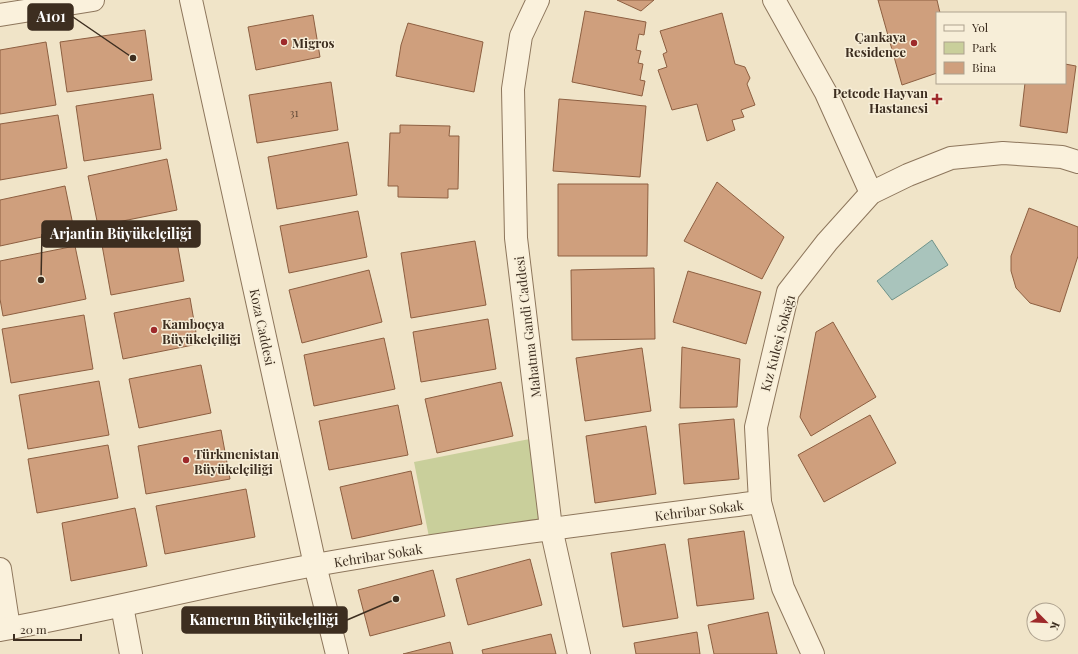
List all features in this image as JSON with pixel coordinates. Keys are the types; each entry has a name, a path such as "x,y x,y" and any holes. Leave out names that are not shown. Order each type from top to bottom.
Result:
{"street":[{"path":"0,15 93,0"},
{"name":"Koza Caddesi","path":"191,0 315,565 337,654"},
{"name":"Mahatma Gandi Caddesi","path":"538,0 521,36 512,90 515,222 551,528 579,654"},
{"path":"774,0 826,93 871,193"},
{"name":"Kız Kulesi Sokağı","path":"813,654 783,588 760,502 756,427 788,292 827,242 871,193 908,175 951,158 1003,154 1062,157 1078,162"},
{"name":"Kehribar Sokak","path":"5,629 315,565 551,528 760,502"},
{"path":"0,568 5,629"},
{"path":"122,606 131,654"}],"green space":[{"path":"540,437 551,528 431,547 414,462"}],"water":[{"path":"932,240 948,265 892,300 877,281"}],"building":[{"path":"617,0 654,0 641,11"},
{"name":"Çankaya Residence","path":"878,0 937,0 940,12 936,12 936,73 902,85"},
{"path":"585,11 646,22 644,35 639,34 636,50 641,51 638,63 643,64 640,80 645,81 642,96 572,82"},
{"path":"722,13 735,64 745,67 750,78 747,84 755,105 741,110 744,117 732,120 735,130 707,141 697,104 672,110 658,70 667,67 663,54 667,52 660,31"},
{"name":"Migros","path":"313,15 320,57 256,70 248,27"},
{"path":"408,23 483,42 474,92 396,76 401,45"},
{"path":"145,30 152,80 67,92 60,42"},
{"path":"46,42 56,105 0,114 0,50"},
{"path":"1066,64 1076,66 1067,133 1020,126 1025,84 1066,84"},
{"path":"331,82 338,130 257,143 249,95"},
{"path":"153,94 161,149 84,161 76,106"},
{"path":"559,99 646,106 640,177 553,171"},
{"path":"58,115 67,168 0,180 0,124"},
{"path":"400,125 450,126 449,136 459,136 458,189 448,189 448,198 398,197 398,186 388,186 390,133 400,133"},
{"path":"348,142 357,195 277,209 268,157"},
{"path":"167,159 177,210 98,226 88,176"},
{"path":"717,182 784,237 762,279 684,241"},
{"path":"558,184 648,184 647,256 558,256"},
{"path":"65,186 74,230 0,246 0,200"},
{"path":"1029,208 1078,227 1078,256 1060,312 1030,303 1016,288 1011,271 1011,256"},
{"path":"358,211 367,257 289,273 280,226"},
{"path":"175,231 184,281 111,295 102,245"},
{"path":"475,241 486,305 411,318 401,253"},
{"path":"75,246 86,299 3,316 0,299 0,261"},
{"path":"654,268 655,339 572,340 571,270"},
{"path":"369,270 382,322 302,343 289,290"},
{"path":"688,271 761,292 746,344 673,322"},
{"path":"190,298 198,344 123,359 114,313"},
{"path":"84,315 93,369 11,383 2,329"},
{"path":"488,319 496,369 421,382 413,332"},
{"path":"833,322 876,397 811,436 800,417 816,332"},
{"path":"384,338 395,389 314,406 304,355"},
{"path":"682,347 740,359 737,407 680,408"},
{"path":"642,348 651,411 585,421 576,358"},
{"path":"201,365 211,413 139,428 129,379"},
{"path":"99,381 109,435 28,449 19,395"},
{"path":"501,382 513,436 437,453 425,399"},
{"path":"398,405 408,455 329,470 319,421"},
{"path":"870,415 896,463 824,502 798,455"},
{"path":"734,419 739,479 684,484 679,424"},
{"path":"646,426 656,494 595,503 586,436"},
{"path":"221,430 230,479 146,494 138,446"},
{"path":"108,445 118,498 37,513 28,459"},
{"path":"411,471 422,524 352,539 340,487"},
{"path":"246,489 255,537 165,554 156,506"},
{"path":"135,508 147,566 71,581 62,523"},
{"path":"744,531 754,599 697,606 688,539"},
{"path":"665,544 678,618 623,627 611,553"},
{"path":"530,559 542,605 468,625 456,579"},
{"path":"433,570 445,616 370,636 358,590"},
{"path":"768,612 777,654 714,654 708,625"},
{"path":"697,632 700,654 636,654 634,643"},
{"path":"551,634 556,654 483,654 482,650"},
{"path":"450,642 453,654 403,654"}],"place":[{"name":"Migros","path":"284,42"},
{"name":"Çankaya Residence","path":"914,43"},
{"name":"A101","path":"133,58"},
{"name":"Petcode Hayvan Hastanesi","path":"937,99"},
{"name":"Arjantin Büyükelçiliği","path":"41,280"},
{"name":"Kamboçya Büyükelçiliği","path":"154,330"},
{"name":"Türkmenistan Büyükelçiliği","path":"186,460"},
{"name":"Kamerun Büyükelçiliği","path":"396,599"}]}
